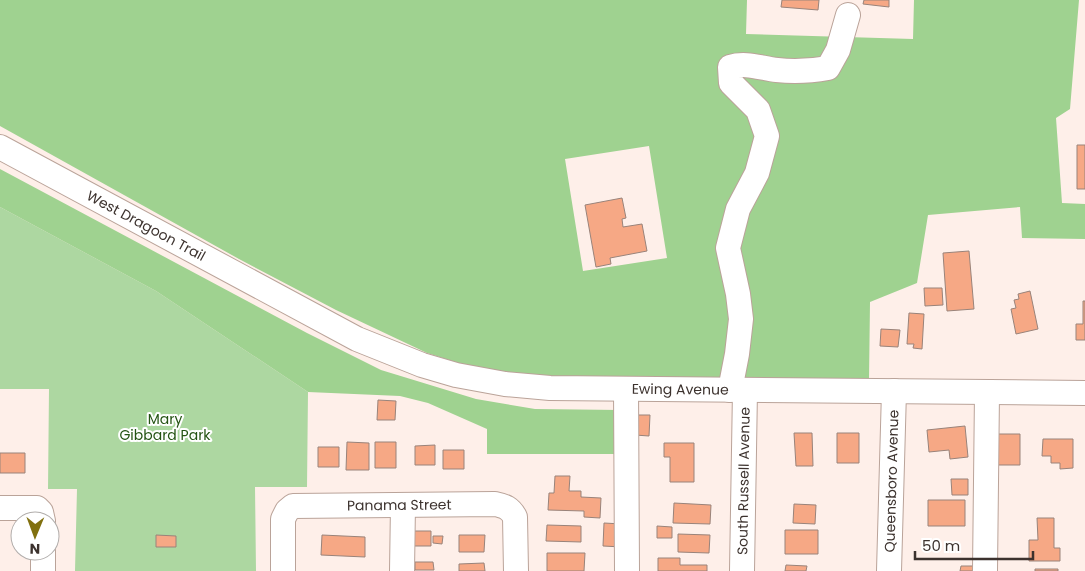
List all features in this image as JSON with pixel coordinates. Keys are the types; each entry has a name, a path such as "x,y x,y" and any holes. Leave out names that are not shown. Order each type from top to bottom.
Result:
{"street":[{"name":"South Russell Avenue","path":"742,571 737,390 737,354 741,319 738,294 728,248 738,209 757,173 767,136 758,110 732,83 730,67 740,64 806,72 828,68 838,50 848,15"},
{"name":"West Dragoon Trail","path":"0,147 292,304"},
{"name":"Ewing Avenue","path":"292,304 357,339 422,365 485,381 524,387 1085,393"},
{"path":"626,389 627,571"},
{"name":"Queensboro Avenue","path":"889,571 894,391"},
{"path":"985,571 987,393"},
{"path":"402,571 403,504"},
{"name":"Panama Street","path":"283,571 283,519 287,511 293,506 495,504 511,510 515,517 516,571"},
{"path":"0,508 37,508 39,511"}],"green space":[{"path":"0,0 747,0 746,34 913,39 914,0 1079,0 1070,109 1056,118 1062,203 1085,204 1085,239 1022,238 1020,207 928,215 917,283 870,302 869,380 544,379 493,374 427,353 336,310 239,259 0,126","holes":["649,146 667,258 583,271 565,159"]},
{"path":"0,169 307,333 381,370 476,399 535,409 620,410 620,454 487,454 487,429 428,403 400,396 308,392 156,291 0,207"},
{"name":"Mary Gibbard Park","path":"0,207 156,291 308,392 307,487 255,487 256,571 75,571 77,489 48,489 49,389 0,389"}],"building":[{"path":"782,0 819,0 818,10 781,7"},
{"path":"864,0 889,0 889,7 863,4"},
{"path":"1077,145 1085,145 1085,189 1077,189"},
{"path":"622,198 626,218 622,219 623,227 642,224 647,251 610,258 611,264 596,267 585,205"},
{"path":"969,251 974,309 947,311 943,253"},
{"path":"924,288 942,288 943,305 925,306"},
{"path":"1030,291 1038,329 1016,334 1011,309 1016,308 1014,300 1019,299 1018,294"},
{"path":"1083,301 1085,301 1085,340 1076,340 1076,324 1083,324"},
{"path":"909,313 924,314 922,349 913,348 914,344 907,344"},
{"path":"881,329 900,330 898,347 880,346"},
{"path":"378,400 396,401 395,420 377,420"},
{"path":"636,415 650,415 649,436 635,435"},
{"path":"965,426 968,457 950,459 949,450 929,452 927,430"},
{"path":"794,433 812,433 813,466 796,466"},
{"path":"837,433 859,433 859,463 837,463"},
{"path":"997,434 1020,434 1020,465 997,465"},
{"path":"1043,439 1073,439 1073,468 1060,469 1060,463 1051,463 1051,456 1042,456"},
{"path":"347,442 369,443 369,470 346,470"},
{"path":"375,442 396,442 396,468 375,468"},
{"path":"664,443 694,443 694,482 670,482 670,457 664,457"},
{"path":"435,445 435,465 415,465 415,446"},
{"path":"318,447 339,447 339,467 318,467"},
{"path":"443,450 464,450 464,469 443,469"},
{"path":"0,453 25,453 25,473 0,473"},
{"path":"555,476 570,476 569,491 581,491 581,497 601,498 600,518 584,517 584,511 548,510 549,493 554,493"},
{"path":"951,479 968,479 968,495 952,495"},
{"path":"928,500 965,500 965,526 928,526"},
{"path":"674,503 711,505 710,524 673,523"},
{"path":"794,504 816,505 815,524 793,523"},
{"path":"1037,518 1054,518 1054,548 1060,548 1060,561 1029,561 1029,540 1038,540"},
{"path":"604,523 622,524 622,547 603,546"},
{"path":"547,525 581,526 581,542 546,541"},
{"path":"657,526 672,527 672,538 657,538"},
{"path":"785,530 818,530 818,554 785,554"},
{"path":"413,531 431,531 431,546 413,546"},
{"path":"678,534 710,535 709,553 678,552"},
{"path":"156,535 176,536 176,547 156,547"},
{"path":"322,535 365,537 365,557 321,555"},
{"path":"459,535 485,535 484,552 459,552"},
{"path":"433,536 443,536 442,544 433,543"},
{"path":"547,553 585,553 584,571 547,571"},
{"path":"658,558 680,558 680,565 707,565 707,571 658,571"},
{"path":"415,562 433,562 434,570 415,570"},
{"path":"484,563 485,571 459,571 459,564"},
{"path":"786,565 807,566 806,571 785,571"},
{"path":"961,566 977,566 977,571 960,571"},
{"path":"1035,569 1058,569 1058,571 1035,571"}]}
